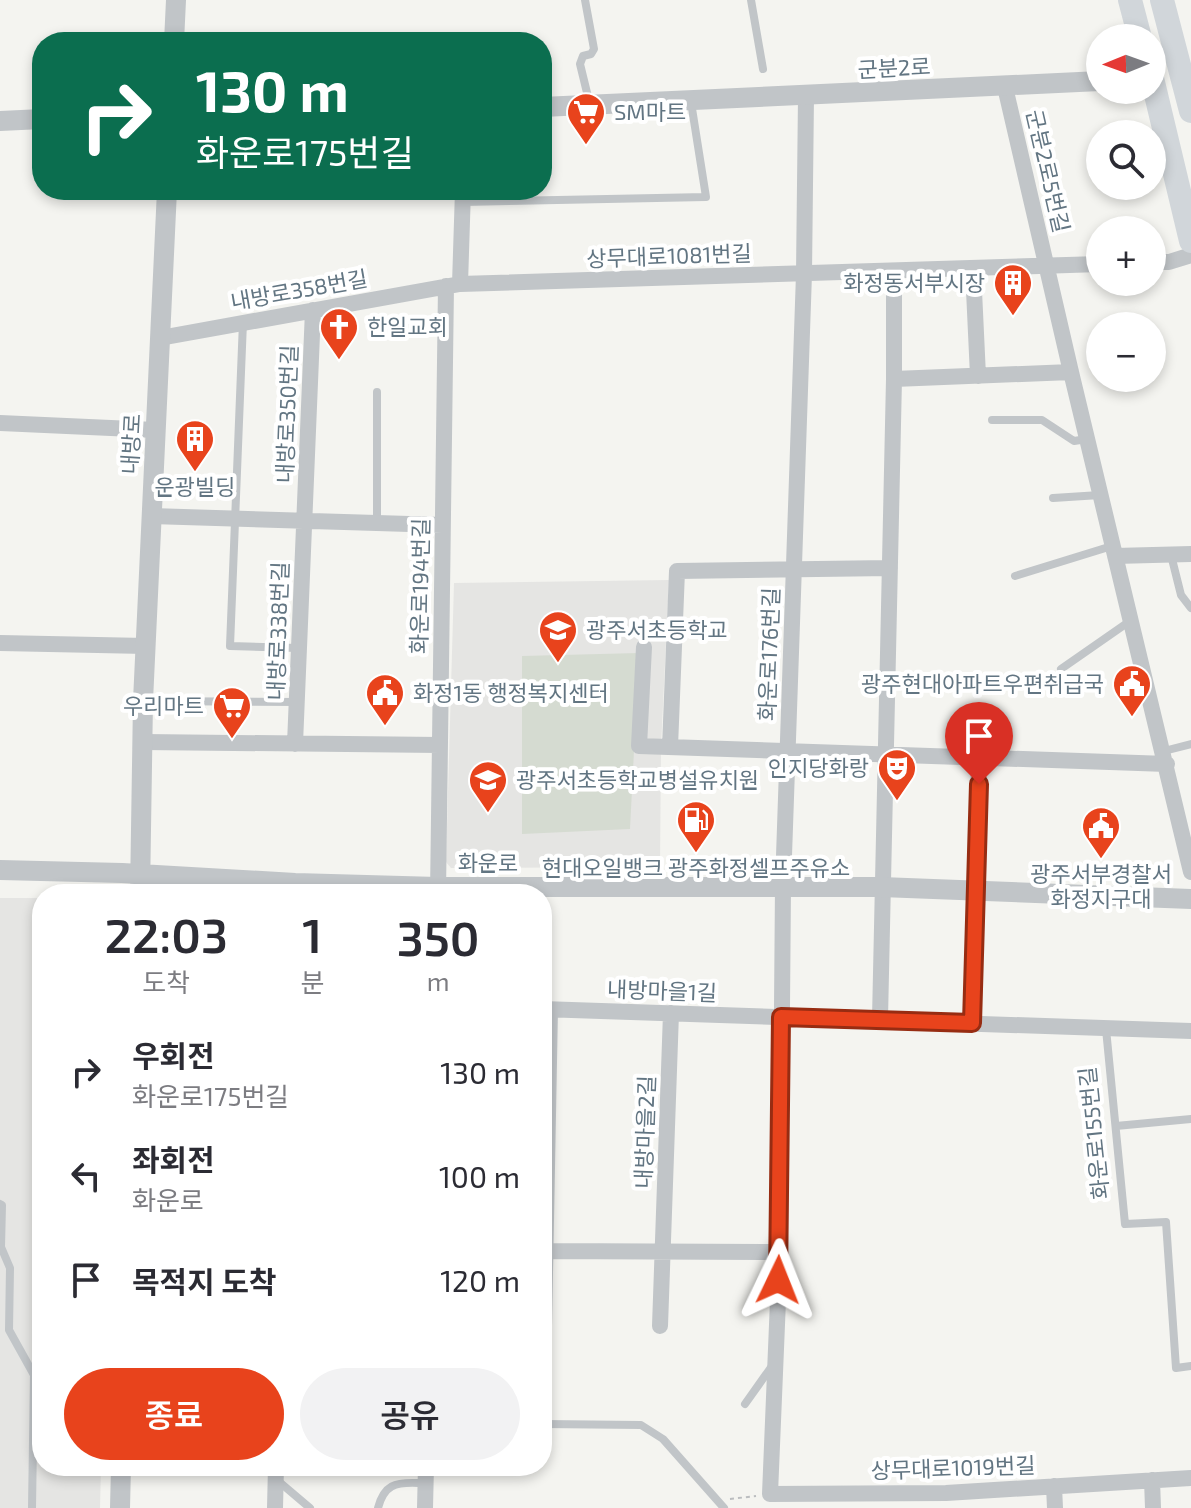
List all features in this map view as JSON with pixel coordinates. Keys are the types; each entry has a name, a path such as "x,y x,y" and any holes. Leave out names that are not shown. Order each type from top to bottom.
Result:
{"main road":[{"path":"1130,0 1136,24"},
{"path":"1162,0 1186,70 1191,111"},
{"path":"1158,104 1191,241"}],"street":[{"path":"173,3 174,32"},
{"name":"군분2로","path":"552,107 1086,82"},
{"name":"군분2로5번길","path":"1005,87 1191,872"},
{"name":"화운로176번길","path":"770,1494 780,1252 783,885 804,274 806,96"},
{"path":"0,121 32,119"},
{"name":"내방로","path":"140,884 143,701 167,200"},
{"name":"화운로194번길","path":"438,884 442,525 453,285 463,200"},
{"path":"1166,262 1191,255"},
{"name":"상무대로1081번길","path":"453,285 1086,265"},
{"path":"973,269 978,376"},
{"path":"880,1019 894,272"},
{"name":"내방로358번길","path":"160,338 453,285"},
{"name":"내방로350번길","path":"304,520 313,310"},
{"path":"894,379 1071,372"},
{"path":"0,423 155,430"},
{"path":"151,516 442,525"},
{"name":"내방로338번길","path":"295,744 304,520"},
{"path":"1114,551 1191,554"},
{"name":"화운로176번길","path":"794,569 890,568"},
{"path":"666,747 677,571 794,569"},
{"path":"0,643 146,646"},
{"path":"644,647 639,746 979,758 1166,758"},
{"path":"143,742 440,745"},
{"path":"979,758 972,1023 1191,1031"},
{"name":"화운로","path":"0,870 140,884"},
{"name":"화운로","path":"552,888 783,885 1191,899"},
{"name":"내방마을1길","path":"552,1009 972,1023"},
{"name":"내방마을2길","path":"660,1326 671,1013"},
{"path":"552,1251 780,1252"},
{"path":"120,1508 121,1476"},
{"path":"275,1508 276,1476"},
{"path":"425,1508 426,1476"},
{"name":"상무대로1019번길","path":"770,1494 946,1500 1054,1486 1191,1478"},
{"path":"1152,1480 1153,1508"},
{"path":"1054,1486 1055,1508"}],"lane":[{"path":"585,0 594,49 591,54 583,56 580,64 590,106"},
{"path":"751,0 763,69"},
{"path":"552,196 706,197 691,102"},
{"path":"243,322 230,646 299,648"},
{"path":"377,392 377,523"},
{"path":"992,420 1036,419 1074,441 1087,439"},
{"path":"1053,498 1100,495"},
{"path":"1015,576 1114,551"},
{"path":"1170,555 1181,595 1191,608"},
{"path":"1061,669 1131,620"},
{"path":"143,701 298,702"},
{"path":"1166,758 1191,744"},
{"name":"화운로155번길","path":"1106,1029 1125,1224 1166,1222 1176,1368 1191,1366"},
{"path":"1116,1126 1191,1119"},
{"path":"0,1204 1,1247 10,1268 9,1330 32,1371"},
{"path":"745,1404 775,1363"},
{"path":"552,1424 641,1425 663,1439 721,1504"},
{"path":"32,1476 32,1508"},
{"path":"279,1476 310,1508"},
{"path":"378,1508 381,1495 392,1486 403,1482 418,1483"}],"path":[{"path":"721,1504 770,1494"}],"shaded area":[{"name":"광주서초등학교","path":"669,580 661,747 660,867 451,868 446,862 454,583"},
{"path":"639,653 630,829 522,834 522,656"},
{"path":"0,898 32,898 32,1476 101,1476 100,1508 0,1508"}],"place":[{"name":"SM마트","path":"586,146"},
{"name":"화정동서부시장","path":"1013,317"},
{"name":"한일교회","path":"339,361"},
{"name":"운광빌딩","path":"195,473"},
{"name":"광주서초등학교","path":"558,664"},
{"name":"광주현대아파트우편취급국","path":"1132,718"},
{"name":"화정1동 행정복지센터","path":"385,727"},
{"name":"우리마트","path":"232,740"},
{"name":"인지당화랑","path":"897,802"},
{"name":"광주서초등학교병설유치원","path":"488,814"},
{"name":"현대오일뱅크 광주화정셀프주유소","path":"696,854"},
{"name":"광주서부경찰서 화정지구대","path":"1101,860"}],"route":[{"path":"778,1280 781,1017 972,1023 979,784"}]}
